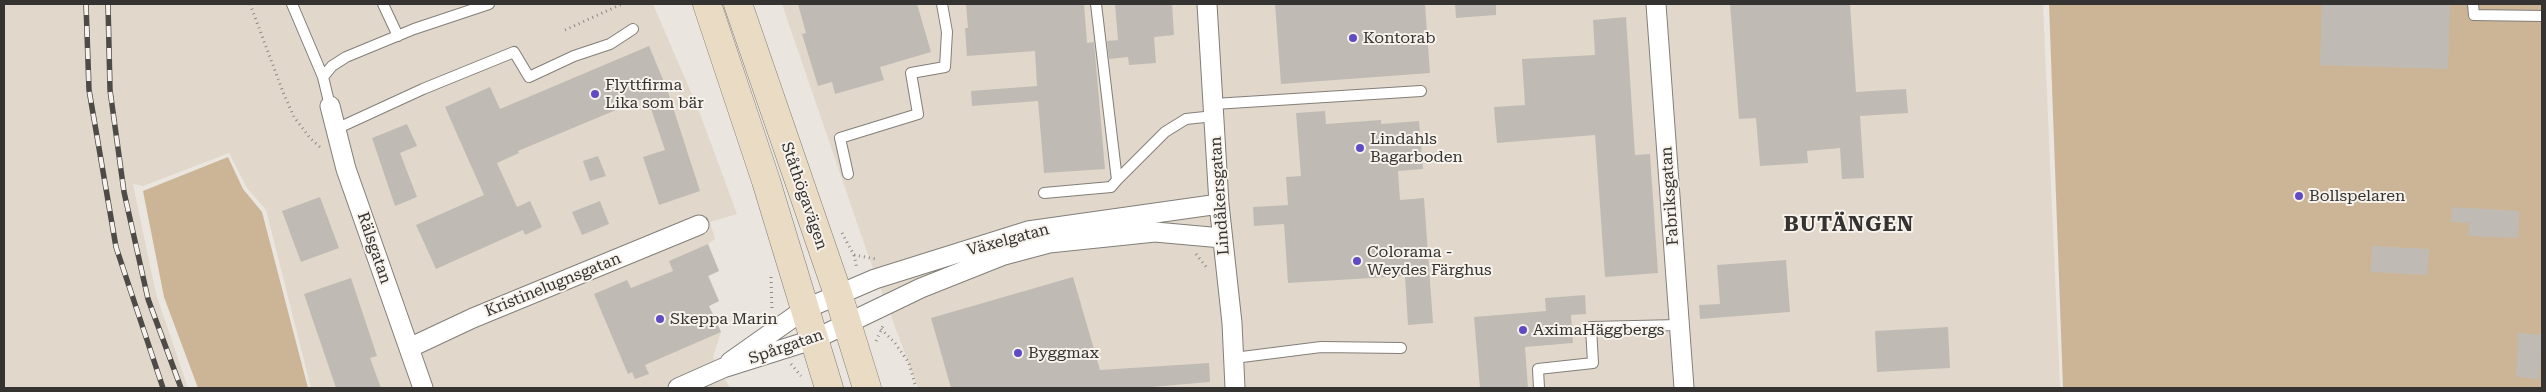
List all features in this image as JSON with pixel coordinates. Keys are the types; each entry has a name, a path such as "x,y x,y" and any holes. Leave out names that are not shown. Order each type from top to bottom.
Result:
{"main road":[{"name":"Ståthögavägen","path":"707,4 766,181 815,339 819,381"},
{"name":"Ståthögavägen","path":"738,4 838,294 867,388"}],"street":[{"name":"Lindåkersgatan","path":"1207,4 1219,204 1232,323 1235,388"},
{"path":"1209,29 1211,4"},
{"name":"Fabriksgatan","path":"1656,4 1684,388"},
{"name":"Rälsgatan","path":"330,106 346,169 423,388"},
{"name":"Växelgatan","path":"806,309 862,283 1028,231 1219,204"},
{"name":"Kristinelugnsgatan","path":"409,348 473,318 699,225"},
{"name":"Växelgatan","path":"847,324 921,288 962,271 1004,255 1049,243 1155,232 1222,238"},
{"name":"Spårgatan","path":"723,368 743,351 806,309"},
{"name":"Spårgatan","path":"678,388 723,368 815,339 847,324"}],"lane":[{"path":"292,4 323,77 330,106"},
{"path":"383,4 398,36"},
{"path":"323,77 332,66 346,57 398,36 489,4"},
{"path":"848,174 840,138 918,114 911,73 945,68 947,32 942,4"},
{"path":"1096,4 1116,180"},
{"path":"2473,4 2474,15 2542,16"},
{"path":"336,129 423,89 514,52 529,77 574,56 610,44 633,29"},
{"path":"1044,193 1110,187 1165,132 1186,119 1214,110 1421,91"},
{"path":"1539,388 1538,369 1593,364 1591,327 1679,325"},
{"path":"1234,358 1321,347 1401,348"}],"path":[{"path":"250,4 294,117 310,138 346,169"},
{"path":"565,30 622,4"},
{"path":"1194,252 1210,274"},
{"path":"873,346 884,324"},
{"path":"802,377 819,381"}],"shaded area":[{"path":"4,4 653,4 699,111 737,214 710,222 715,239 708,244 719,271 709,276 719,301 709,306 721,332 713,357 730,388 311,388 266,210 247,188 229,153 143,186 133,184 156,294 188,388 4,388"},
{"path":"782,4 2043,4 2060,388 918,388 867,252"},
{"name":"Bollspelaren","path":"2049,4 2542,4 2542,388 2063,388"},
{"path":"228,157 243,189 262,212 308,388 198,388 164,297 143,191"}],"building":[{"path":"798,4 917,4 931,52 880,67 884,80 835,94 832,82 818,86 802,34 806,33"},
{"path":"966,4 1084,4 1087,43 1094,42 1105,169 1044,173 1038,101 972,106 971,91 1037,86 1035,51 967,56 965,28 968,28"},
{"path":"1115,4 1172,4 1174,35 1154,37 1156,63 1129,65 1128,57 1109,59 1107,41 1118,40"},
{"name":"Kontorab","path":"1275,4 1425,4 1430,73 1281,84"},
{"path":"1455,4 1496,4 1496,15 1456,18"},
{"path":"1730,4 1850,4 1856,92 1906,89 1908,113 1860,116 1864,178 1842,179 1840,148 1807,151 1808,163 1760,166 1756,118 1739,119"},
{"path":"2322,4 2450,4 2448,69 2320,65"},
{"path":"1626,17 1635,155 1650,154 1658,273 1605,277 1595,135 1497,143 1494,107 1525,105 1522,59 1595,55 1593,20"},
{"path":"649,46 667,89 700,191 659,205 643,157 665,150 647,97 518,151 519,153 497,163 517,207 530,201 542,227 525,235 523,230 436,269 416,225 484,195 445,107 490,87 500,109"},
{"path":"1325,111 1326,124 1381,120 1381,124 1419,121 1423,169 1398,171 1400,200 1424,198 1433,323 1408,325 1405,276 1288,283 1284,224 1254,226 1253,207 1288,205 1286,177 1301,176 1296,113"},
{"path":"407,124 417,146 400,153 417,197 395,206 372,138"},
{"path":"598,156 606,176 590,181 583,161"},
{"path":"320,197 339,248 301,262 282,211"},
{"path":"600,201 609,224 582,235 572,212"},
{"path":"2452,207 2519,211 2518,238 2468,236 2469,223 2451,222"},
{"name":"Skeppa Marin","path":"708,244 719,271 708,276 719,301 709,306 721,332 645,365 649,374 635,379 632,372 628,374 594,294 627,280 631,288 673,271 669,261"},
{"path":"2372,246 2429,249 2427,275 2371,272"},
{"path":"1786,260 1790,312 1700,319 1699,305 1720,304 1717,265"},
{"name":"Byggmax","path":"1073,277 1100,370 1209,363 1210,382 1140,388 951,388 931,318"},
{"path":"351,278 377,356 370,358 381,388 336,388 304,294"},
{"name":"AximaHäggbergs","path":"1585,295 1586,314 1571,315 1573,343 1525,347 1528,388 1480,388 1474,317 1546,311 1545,298"},
{"path":"1948,327 1950,368 1877,372 1875,331"},
{"path":"2518,333 2542,335 2539,379 2516,377"}],"railway":[{"path":"86,4 89,90 116,247 163,388"},
{"path":"108,4 110,90 124,192 148,299 181,388"}],"place":[{"name":"Kontorab","path":"1353,38"},
{"name":"Flyttfirma Lika som bär","path":"595,94"},
{"name":"Lindahls Bagarboden","path":"1360,148"},
{"name":"Bollspelaren","path":"2299,196"},
{"name":"Colorama - Weydes Färghus","path":"1357,261"},
{"name":"Skeppa Marin","path":"660,319"},
{"name":"AximaHäggbergs","path":"1523,330"},
{"name":"Byggmax","path":"1018,353"}],"district":[{"name":"BUTÄNGEN","path":"1849,225"}]}
